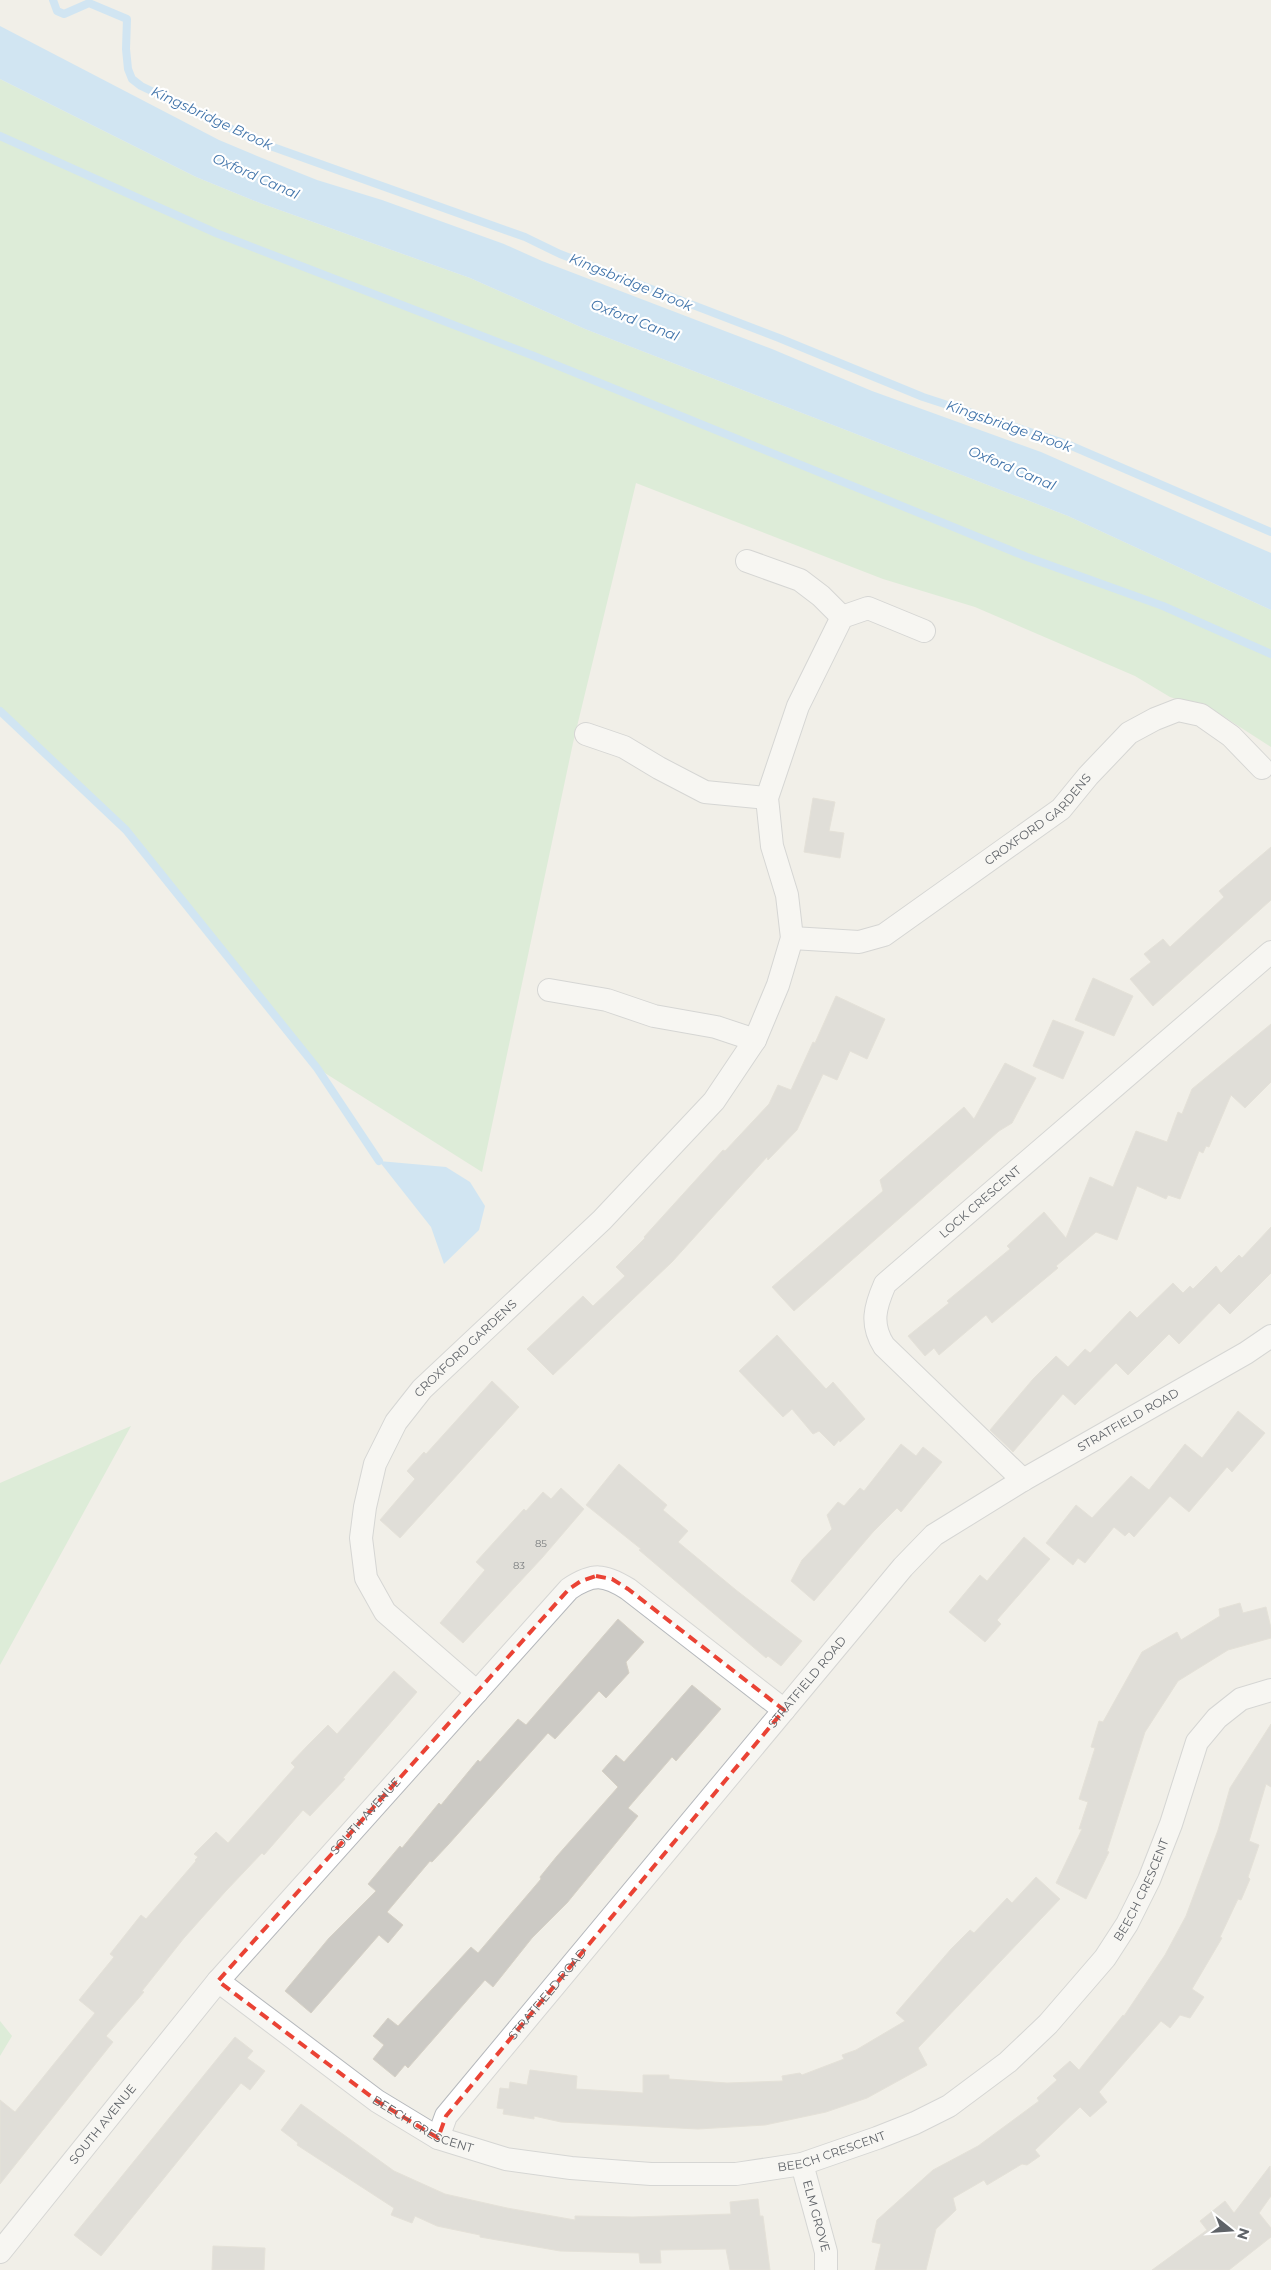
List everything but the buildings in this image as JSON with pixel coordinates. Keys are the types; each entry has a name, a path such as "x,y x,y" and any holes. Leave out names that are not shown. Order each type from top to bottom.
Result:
{"street":[{"path":"747,561 800,580 821,596 842,618 868,608 924,631"},
{"name":"CROXFORD GARDENS","path":"477,1692 385,1612 366,1578 361,1538 365,1507 375,1464 396,1422 422,1389 602,1220 714,1101 755,1040 778,985 792,938 787,895 772,846 767,798 798,706 842,618"},
{"name":"CROXFORD GARDENS","path":"792,938 859,942 884,935 1061,809 1088,776 1129,733 1155,719 1178,710 1201,715 1232,736 1262,768"},
{"path":"586,734 624,747 658,768 705,792 767,798"},
{"name":"LOCK CRESCENT","path":"1023,1480 884,1346 878,1336 875,1322 876,1304 885,1284 1271,952"},
{"path":"549,990 607,1000 654,1016 716,1027 755,1040"},
{"name":"STRATFIELD ROAD","path":"438,2138 446,2116 903,1567 934,1535 1023,1480 1246,1353 1271,1336"},
{"name":"SOUTH AVENUE","path":"0,2252 218,1980 569,1589 581,1581 596,1576 612,1578 784,1710"},
{"name":"BEECH CRESCENT","path":"218,1980 377,2101 438,2138 506,2160 634,2173 736,2174 802,2164 915,2123 949,2106 1008,2062 1048,2024 1094,1971 1127,1924 1152,1872 1171,1824 1197,1742 1217,1718 1242,1699 1271,1690"},
{"name":"ELM GROVE","path":"802,2164 826,2252 826,2270"}],"highlighted area":[{"path":"596,1576 612,1579 628,1589 784,1710 446,2116 438,2138 377,2101 218,1981 569,1589 581,1581"}],"green space":[{"path":"0,79 196,177 260,203 470,278 585,329 1068,516 1271,610 1271,747 1215,711 1170,697 1135,676 975,607 883,579 636,483 573,743 482,1172 317,1068 126,830 0,711"},
{"path":"131,1426 0,1665 0,1483"},
{"path":"0,2021 12,2036 0,2056"}],"water":[{"name":"Oxford Canal","path":"0,26 219,140 262,158 317,180 382,200 504,244 542,261 772,349 872,391 1041,452 1271,553 1271,610 1068,516 585,329 470,278 260,203 196,177 0,79"},
{"path":"379,1161 446,1167 470,1182 485,1206 479,1230 444,1264 431,1227"}],"waterway":[{"name":"Kingsbridge Brook","path":"53,0 57,11 64,14 89,3 127,19 126,49 128,69 132,79 141,86 259,142 525,237 560,254 779,338 923,397 1067,444 1271,532"},
{"path":"0,136 216,233 534,356 1027,557 1163,606 1271,654"},
{"path":"0,711 126,830 317,1068 379,1161"}]}
